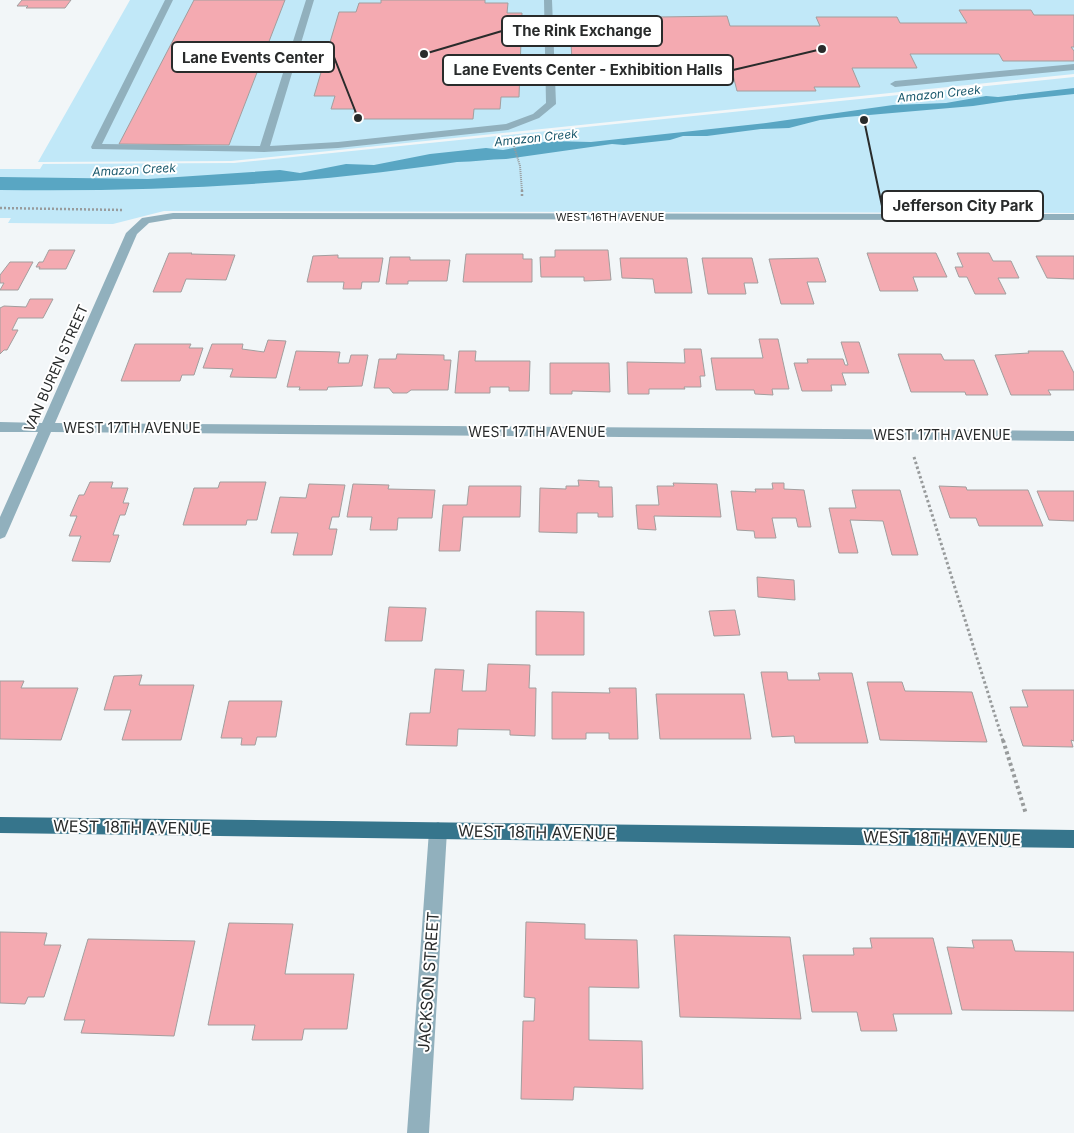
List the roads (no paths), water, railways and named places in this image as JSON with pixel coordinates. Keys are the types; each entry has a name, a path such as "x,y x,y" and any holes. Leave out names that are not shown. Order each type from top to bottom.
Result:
{"main road":[{"name":"WEST 18TH AVENUE","path":"0,825 1074,840"}],"street":[{"path":"169,0 96,148 264,149 338,145 508,127 536,116 551,104 548,0"},
{"path":"264,149 310,0"},
{"path":"895,84 1074,67"},
{"name":"WEST 16TH AVENUE","path":"146,220 173,216 1074,217"},
{"name":"VAN BUREN STREET","path":"0,533 132,233 146,220"},
{"name":"WEST 17TH AVENUE","path":"0,427 1074,436"},
{"name":"JACKSON STREET","path":"418,1133 438,831"}],"water":[{"path":"1074,88 1074,94 973,106 846,117 820,120 789,128 761,129 707,136 683,136 670,140 624,145 612,144 506,159 457,162 343,176 172,188 0,190 0,177 148,179 280,170 300,173 346,164 374,165 430,154 486,148 503,150 549,141 591,142 766,123 893,105 946,103 986,96 998,97"}],"place":[{"name":"Lane Events Center - Exhibition Halls","path":"822,49"},
{"name":"The Rink Exchange","path":"424,54"},
{"name":"Lane Events Center","path":"358,118"},
{"name":"Jefferson City Park","path":"864,120"}],"water label":[{"name":"Amazon Creek","path":"939,94"},
{"name":"Amazon Creek","path":"536,138"},
{"name":"Amazon Creek","path":"134,170"}]}
